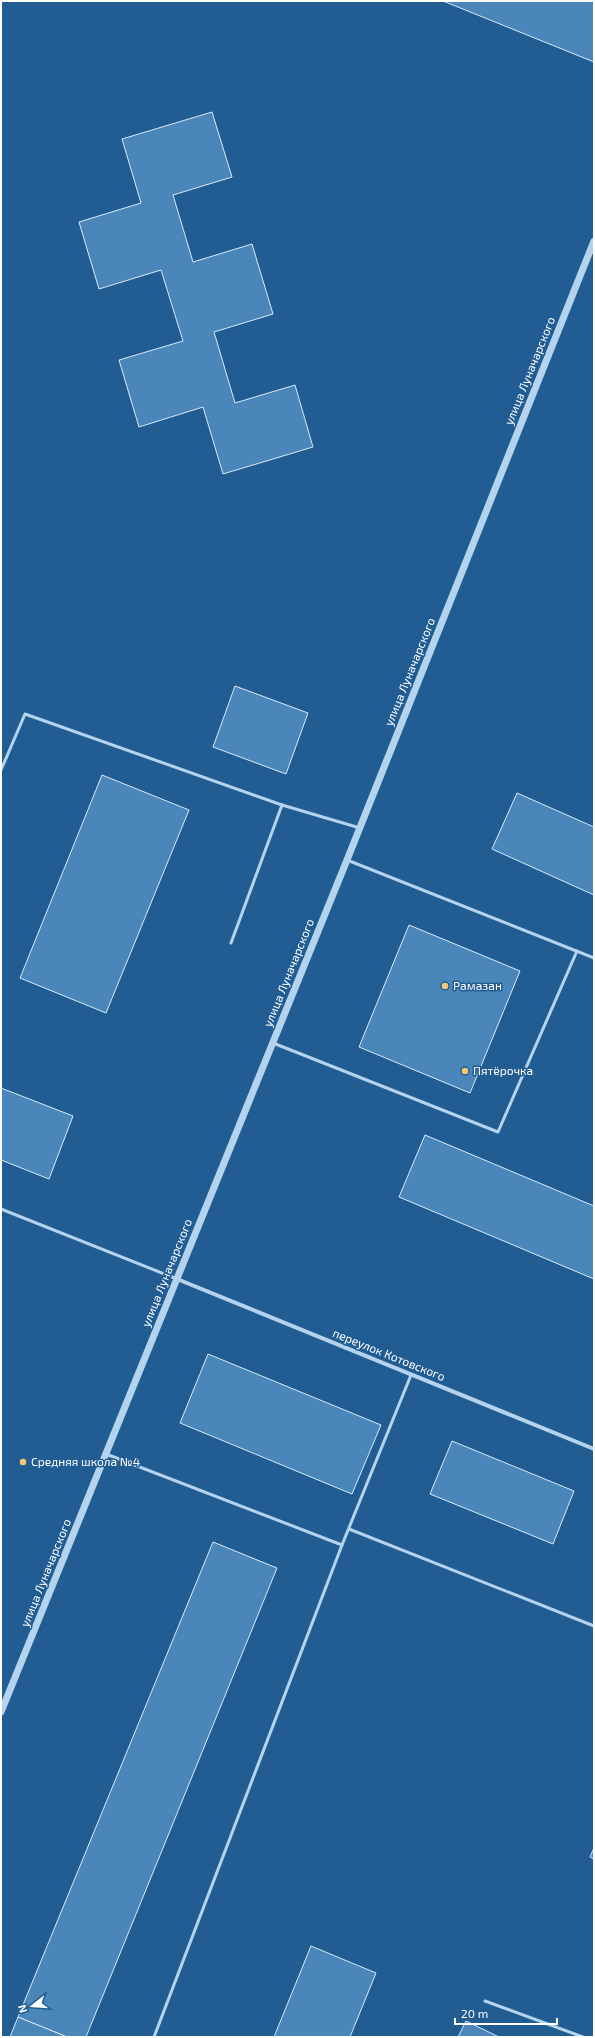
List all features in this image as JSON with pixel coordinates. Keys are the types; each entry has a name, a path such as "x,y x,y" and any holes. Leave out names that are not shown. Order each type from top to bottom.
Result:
{"street":[{"name":"улица Луначарского","path":"1,1712 360,828 594,241"},
{"name":"переулок Котовского","path":"177,1279 594,1449"}],"lane":[{"path":"1,770 25,714 282,806 360,828"},
{"path":"231,943 282,806"},
{"path":"347,860 594,958"},
{"path":"273,1043 498,1132 577,951"},
{"path":"1,1209 177,1279"},
{"path":"154,2037 342,1545 411,1374"},
{"path":"106,1454 342,1545"},
{"path":"349,1529 594,1626"},
{"path":"485,2001 583,2037"}],"building":[{"path":"443,1 594,1 594,62"},
{"path":"212,112 232,177 173,195 193,262 252,244 273,314 214,332 235,403 295,385 313,447 223,474 203,407 139,427 119,360 183,341 161,270 99,289 79,222 141,203 122,139"},
{"path":"235,686 308,713 286,774 213,747"},
{"path":"102,775 189,810 106,1013 20,978"},
{"path":"517,793 594,827 594,895 492,849"},
{"path":"409,925 520,971 470,1093 359,1047"},
{"path":"1,1088 73,1116 49,1179 1,1160"},
{"path":"425,1135 594,1206 594,1279 399,1197"},
{"path":"208,1354 381,1425 352,1494 180,1423"},
{"path":"452,1441 574,1491 553,1544 430,1494"},
{"path":"213,1542 277,1568 86,2037 67,2037 18,2017"},
{"path":"594,1848 594,1859 590,1857"},
{"path":"311,1946 376,1973 350,2037 274,2037"},
{"path":"18,2017 67,2037 10,2037"},
{"path":"466,2021 499,2037 458,2037"}],"place":[{"name":"Рамазан","path":"445,986"},
{"name":"Пятёрочка","path":"465,1071"},
{"name":"Средняя школа №4","path":"23,1462"}]}
